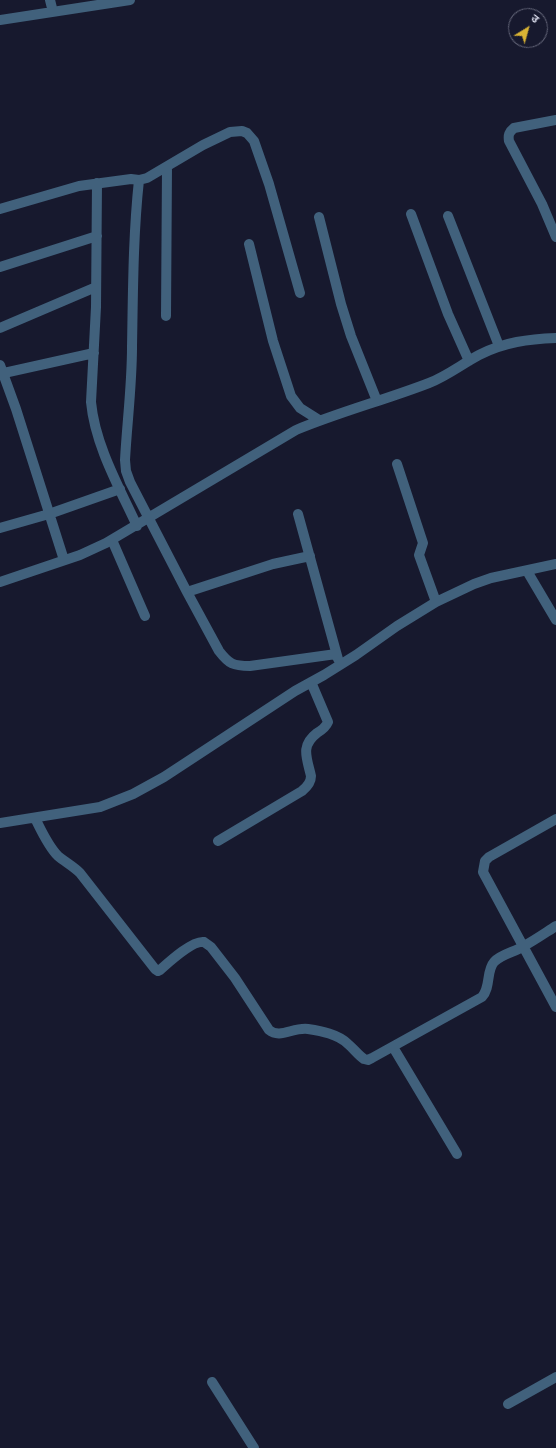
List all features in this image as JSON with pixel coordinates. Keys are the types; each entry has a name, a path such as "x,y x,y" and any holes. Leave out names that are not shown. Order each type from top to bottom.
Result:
{"street":[{"path":"50,0 53,12"},
{"path":"0,20 130,0"},
{"path":"556,120 514,128 508,136 509,141 542,204 556,237"},
{"path":"0,209 59,191 97,183 135,180 153,175 203,145 230,132 242,131 247,133 254,142 269,184 300,293"},
{"path":"166,316 167,167"},
{"path":"135,180 132,348 125,460 126,471 143,522"},
{"path":"97,183 96,287 91,402 92,417 120,490 143,522 186,592 219,651 232,664 238,666 250,666 338,659 359,653 397,626 436,602 474,584 497,577 556,564"},
{"path":"411,214 448,314 469,361"},
{"path":"448,216 499,346"},
{"path":"319,217 341,304 351,336 377,401"},
{"path":"0,267 97,236"},
{"path":"250,244 273,341 291,396 300,408 319,420"},
{"path":"0,328 96,287"},
{"path":"0,582 80,555 112,540 296,430 319,420 430,383 450,374 469,361 499,346 520,341 556,338"},
{"path":"64,560 4,385 2,369 94,353"},
{"path":"397,464 423,543 419,556 436,602"},
{"path":"0,528 49,514 120,490"},
{"path":"298,514 338,659"},
{"path":"112,540 145,616"},
{"path":"186,592 273,564 310,556"},
{"path":"527,571 556,620"},
{"path":"0,823 100,807 133,794 164,777 311,682 338,659"},
{"path":"218,841 302,791 307,786 311,776 305,752 306,746 310,739 326,726 328,722 311,682"},
{"path":"34,818 53,851 80,873 155,969 158,971 160,970 197,943 204,942 211,947 235,978 273,1034 302,1028 323,1032 341,1038 360,1056 368,1060 482,997 485,993 493,963 501,957 523,947 556,926"},
{"path":"556,820 489,857 485,860 483,866 483,872 556,1007"},
{"path":"393,1047 457,1154"},
{"path":"508,1404 556,1377"},
{"path":"212,1382 254,1448"}]}
